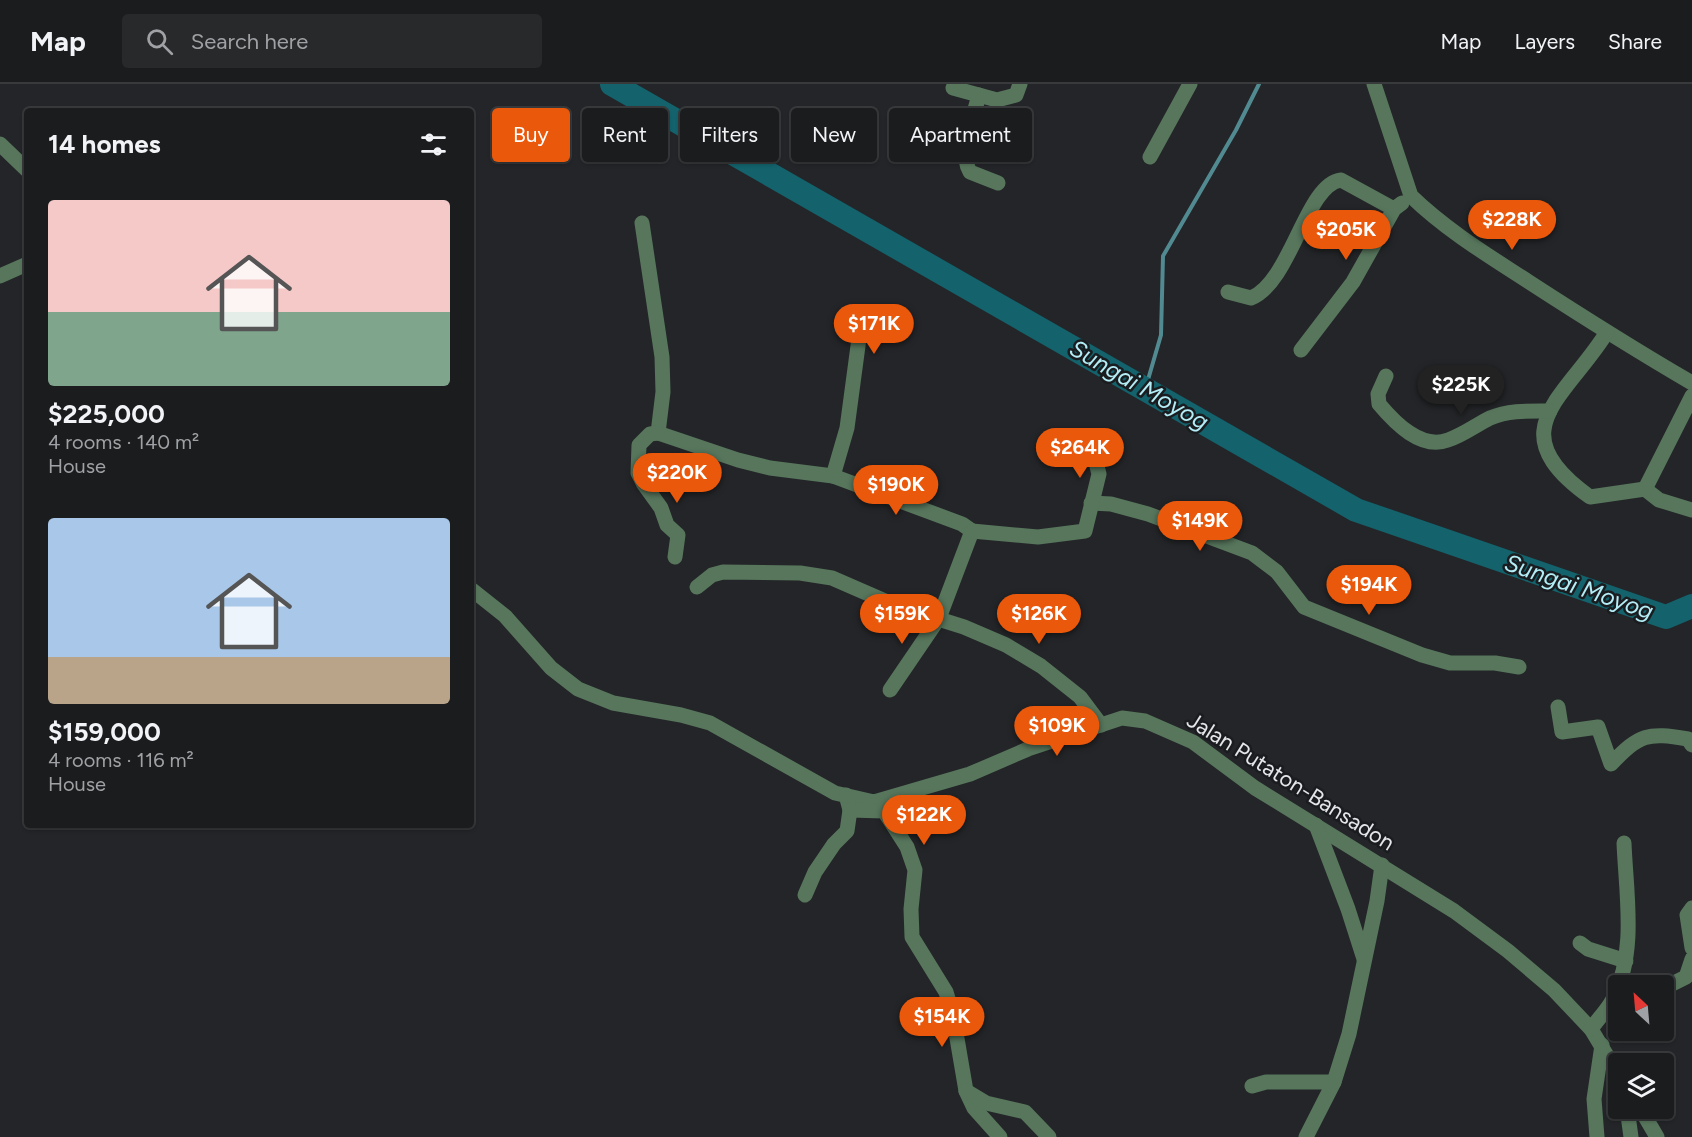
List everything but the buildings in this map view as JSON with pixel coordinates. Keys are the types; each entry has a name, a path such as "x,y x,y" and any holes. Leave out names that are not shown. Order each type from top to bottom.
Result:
{"street":[{"path":"953,88 997,100 1008,99 1016,95 1020,84"},
{"path":"1150,157 1190,84"},
{"path":"1374,84 1412,196 1470,243 1607,332 1692,383"},
{"path":"979,95 966,149 966,164 970,172 998,183"},
{"path":"0,144 24,167"},
{"path":"1228,292 1251,298 1265,289 1297,241 1322,189 1334,181 1341,180 1394,209"},
{"path":"1301,350 1353,282 1394,209 1412,196"},
{"path":"642,222 663,357 663,392 658,433"},
{"path":"0,276 24,265"},
{"path":"833,476 847,428 860,331"},
{"path":"1607,332 1587,361 1558,394 1545,428 1545,451 1570,483 1590,497 1645,489 1659,500 1692,510"},
{"path":"1386,376 1378,394 1378,404 1399,424 1429,443 1448,440 1491,418 1515,411 1550,411"},
{"path":"1645,489 1692,396"},
{"path":"675,557 678,535 667,525 661,508 638,472 639,445 650,434 658,433 749,463 833,476 962,524 972,531 1038,537 1085,531 1099,474 1094,455"},
{"path":"1091,503 1111,504 1148,514 1252,553 1277,572 1304,607 1422,655 1450,663 1494,663 1519,667"},
{"path":"890,690 939,618 972,531"},
{"path":"697,587 712,575 723,572 818,575 854,585 894,605 939,618 1024,654 1080,697 1101,724"},
{"name":"Jalan Putaton-Bansadon","path":"474,591 505,616 551,668 578,689 613,703 681,714 710,723 743,739 777,762 835,793 848,803 874,802 970,774 1028,749 1122,717 1145,721 1193,742 1255,788 1454,911 1508,951 1554,990 1591,1029 1608,1056"},
{"path":"1558,707 1562,732 1598,727 1611,764 1632,743 1657,734 1688,739 1692,745"},
{"path":"806,895 815,872 834,844 847,831 848,803 884,811 907,848 915,870 911,909 912,937 946,992 953,1015 966,1091 974,1108 1000,1137"},
{"path":"1316,825 1348,909 1365,962"},
{"path":"1622,975 1626,961 1628,932 1624,843"},
{"path":"1306,1137 1334,1082 1349,1034 1365,962 1382,865"},
{"path":"1692,908 1687,915 1692,948"},
{"path":"1580,943 1588,949 1626,961"},
{"path":"1674,983 1686,977 1692,959"},
{"path":"1591,1029 1608,1009"},
{"path":"1597,1137 1594,1099 1602,1045"},
{"path":"1252,1086 1266,1082 1334,1082"},
{"path":"966,1091 986,1103 1024,1112 1049,1137"},
{"path":"1629,1119 1631,1137"},
{"path":"1647,1119 1658,1137"}],"waterway":[{"name":"Sungai Moyog","path":"612,84 1356,510 1666,617 1692,606"},
{"path":"1145,390 1161,335 1163,256 1236,130 1259,84"}]}
